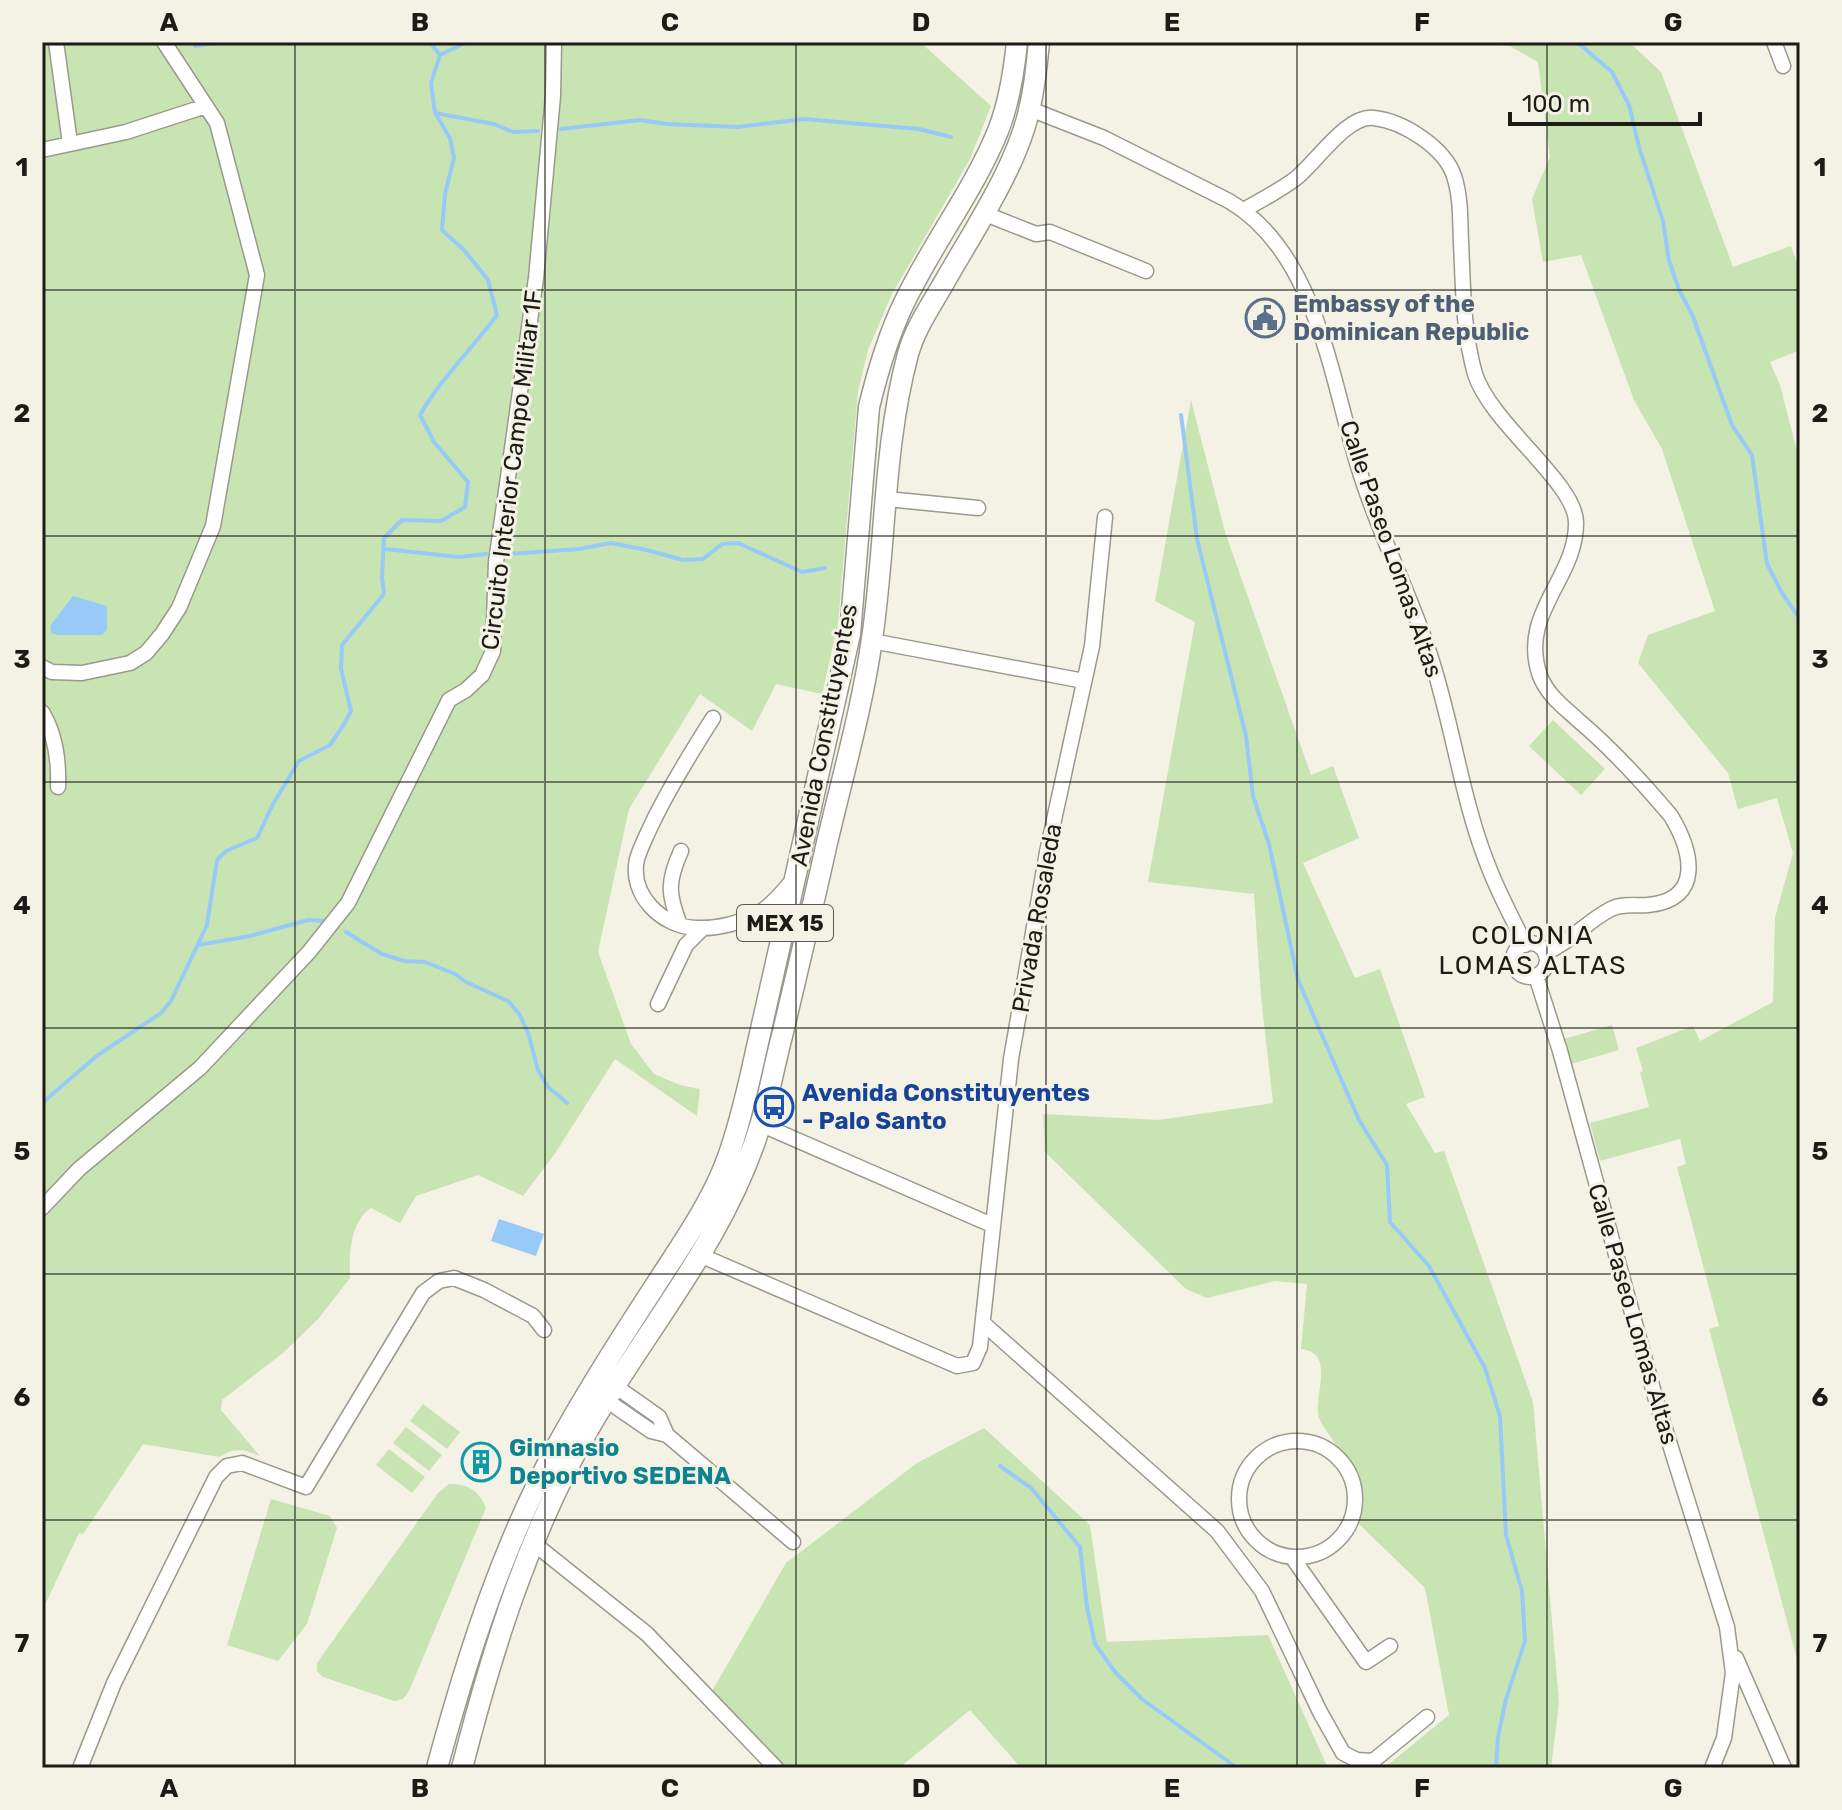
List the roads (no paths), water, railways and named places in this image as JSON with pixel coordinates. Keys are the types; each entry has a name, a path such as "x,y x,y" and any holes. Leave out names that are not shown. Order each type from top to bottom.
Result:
{"highway":[{"name":"Avenida Constituyentes","path":"437,1768 472,1645 523,1515 596,1377 696,1221 725,1166 747,1091 850,634 869,407 877,374 888,338 905,300 998,131 1012,80 1017,42"},
{"name":"Avenida Constituyentes","path":"462,1768 494,1649 532,1542 558,1485 610,1393 702,1256 744,1171 760,1124 816,894 872,641 900,382 911,343 1009,163 1030,109 1039,42"}],"street":[{"path":"56,42 70,143"},
{"path":"42,667 52,672 82,673 130,663 146,653 179,608 213,526 257,275 217,123 164,42"},
{"name":"Circuito Interior Campo Militar 1F","path":"42,1208 79,1169 200,1068 309,952 348,903 449,700 482,675 493,651 496,562 536,278 553,96 554,42"},
{"path":"1774,42 1783,66"},
{"path":"42,150 126,132 206,106"},
{"name":"Calle Paseo Lomas Altas","path":"1030,109 1104,138 1244,210 1279,246 1308,299 1380,532 1402,578 1430,653 1489,868 1525,945"},
{"path":"1244,210 1298,177 1345,130 1356,121 1370,117 1386,120 1418,135 1442,152 1454,174 1460,206 1466,322 1474,370 1482,392 1496,413 1562,488 1576,521 1567,562 1542,611 1535,634 1534,657 1542,680 1559,705 1580,721 1671,816 1682,834 1689,863 1689,875 1675,896 1649,905 1616,906 1598,916 1560,947 1545,953"},
{"path":"983,213 1036,234 1050,232 1146,271"},
{"path":"887,499 978,508"},
{"name":"Privada Rosaleda","path":"702,1256 957,1366 973,1363 980,1347 983,1323 1011,1059 1047,852 1092,646 1105,517"},
{"path":"872,641 1084,681"},
{"path":"42,712 51,728 59,763 58,787"},
{"path":"713,718 656,815 638,858 636,874 644,899 661,915 680,925 702,929 748,918 768,907 795,877"},
{"path":"680,925 669,890 671,873 681,851"},
{"path":"748,918 773,930 781,939"},
{"path":"658,1004 686,945 702,929"},
{"path":"1525,945 1539,946 1545,953 1546,967 1536,976 1523,976 1515,966 1515,954 1525,945"},
{"name":"Calle Paseo Lomas Altas","path":"1536,976 1560,1051 1656,1400 1702,1542 1732,1651"},
{"path":"760,1124 992,1225"},
{"path":"80,1768 114,1683 216,1477 227,1466 242,1463 306,1487 423,1293 439,1281 454,1278 484,1290 533,1316 544,1330"},
{"path":"983,1323 1217,1531 1262,1591 1343,1753 1357,1760 1373,1761 1427,1717"},
{"path":"610,1393 651,1431 667,1435 793,1542"},
{"path":"1301,1440 1319,1444 1334,1454 1346,1468 1353,1485 1355,1503 1350,1521 1341,1536 1327,1548 1310,1555 1292,1557 1274,1553 1247,1530 1240,1513 1238,1495 1252,1461 1266,1449 1283,1442 1301,1440"},
{"path":"1217,1531 1240,1513"},
{"path":"532,1542 647,1634 776,1768"},
{"path":"1292,1557 1366,1662 1390,1646"},
{"path":"1712,1768 1724,1738 1729,1712 1732,1651"},
{"path":"1732,1651 1784,1768"}],"water":[{"path":"73,596 107,606 107,630 102,635 51,633 50,626"},
{"path":"499,1219 544,1234 536,1256 491,1241"}],"waterway":[{"path":"195,46 221,42"},
{"path":"430,42 440,55"},
{"path":"42,1103 98,1055 161,1013 171,1001 207,925 217,860 226,851 257,838 299,761 330,745 343,726 351,711 341,669 342,645 384,594 384,538 402,520 441,521 465,507 468,482 434,442 420,415 497,315 488,280 464,250 442,230 445,194 454,158 450,138 435,113 431,83 440,55 467,42"},
{"path":"1577,42 1612,72 1629,105 1663,221 1669,261 1692,314 1732,425 1752,455 1767,564 1800,619"},
{"path":"435,113 494,124 513,132 538,131"},
{"path":"561,129 640,120 738,127 804,119 919,129 951,137"},
{"path":"1181,415 1197,539 1246,736 1253,796 1269,844 1298,980 1359,1120 1387,1165 1390,1222 1429,1266 1485,1368 1500,1416 1506,1535 1522,1591 1525,1641 1506,1699 1498,1737 1496,1768"},
{"path":"509,554 579,549 611,543 683,560 703,559 722,544 738,543 802,572 825,568"},
{"path":"385,549 459,557 486,554"},
{"path":"198,945 250,936 308,920 324,921"},
{"path":"346,932 382,954 404,961 425,962 508,1001 520,1015 538,1070 548,1087 567,1103"},
{"path":"1000,1466 1031,1488 1080,1547 1095,1644 1115,1672 1142,1699 1237,1768"}],"place":[{"name":"Embassy of the Dominican Republic","path":"1265,318"},
{"name":"Avenida Constituyentes - Palo Santo","path":"774,1107"},
{"name":"Gimnasio Deportivo SEDENA","path":"481,1462"}],"district":[{"name":"COLONIA LOMAS ALTAS","path":"1533,950"}]}
